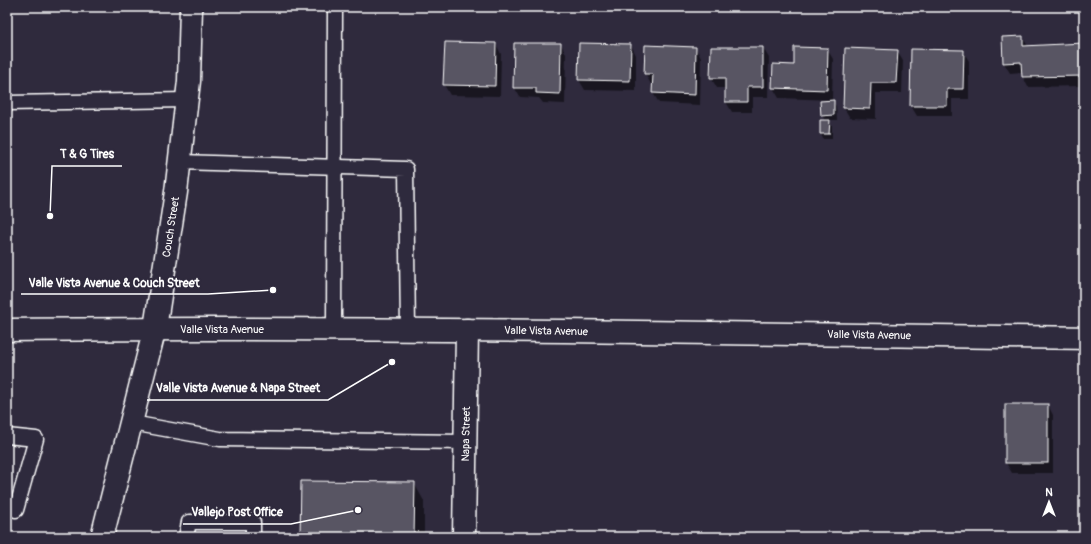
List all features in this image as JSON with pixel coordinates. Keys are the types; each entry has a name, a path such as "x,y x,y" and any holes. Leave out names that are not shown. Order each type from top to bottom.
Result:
{"street":[{"name":"Couch Street","path":"102,537 155,328 176,192 187,100 191,7"},
{"name":"Valle Vista Avenue","path":"7,330 155,328 334,329 792,333 1084,338"},
{"name":"Napa Street","path":"464,537 467,330"}],"lane":[{"path":"334,329 335,7"},
{"path":"7,103 187,100"},
{"path":"180,162 406,169 408,330"},
{"path":"132,423 220,439 466,442"},
{"path":"7,436 36,439 16,510"},
{"path":"186,537 189,522 253,522 253,537"}],"building":[{"path":"1023,36 1023,46 1084,43 1084,76 1022,77 1021,62 1003,63 1002,37"},
{"path":"445,42 496,43 495,86 443,85"},
{"path":"514,43 561,43 560,94 536,93 536,88 513,88"},
{"path":"579,43 631,44 630,81 578,80"},
{"path":"645,45 696,47 695,95 652,93 653,74 644,74"},
{"path":"711,47 763,47 763,87 747,87 747,102 725,102 725,78 710,78"},
{"path":"794,47 828,48 827,90 772,88 773,64 794,65"},
{"path":"845,48 898,50 896,83 871,83 870,109 843,108"},
{"path":"911,49 964,50 963,89 947,89 947,106 910,106"},
{"path":"834,100 834,115 821,116 820,101"},
{"path":"820,120 830,120 829,134 820,134"},
{"path":"1005,404 1048,404 1048,463 1005,463"},
{"path":"301,481 415,482 414,537 300,537"}],"place":[{"name":"T & G Tires","path":"50,216"},
{"name":"Valle Vista Avenue & Couch Street","path":"273,290"},
{"name":"Valle Vista Avenue & Napa Street","path":"392,362"},
{"name":"Vallejo Post Office","path":"358,510"}]}
